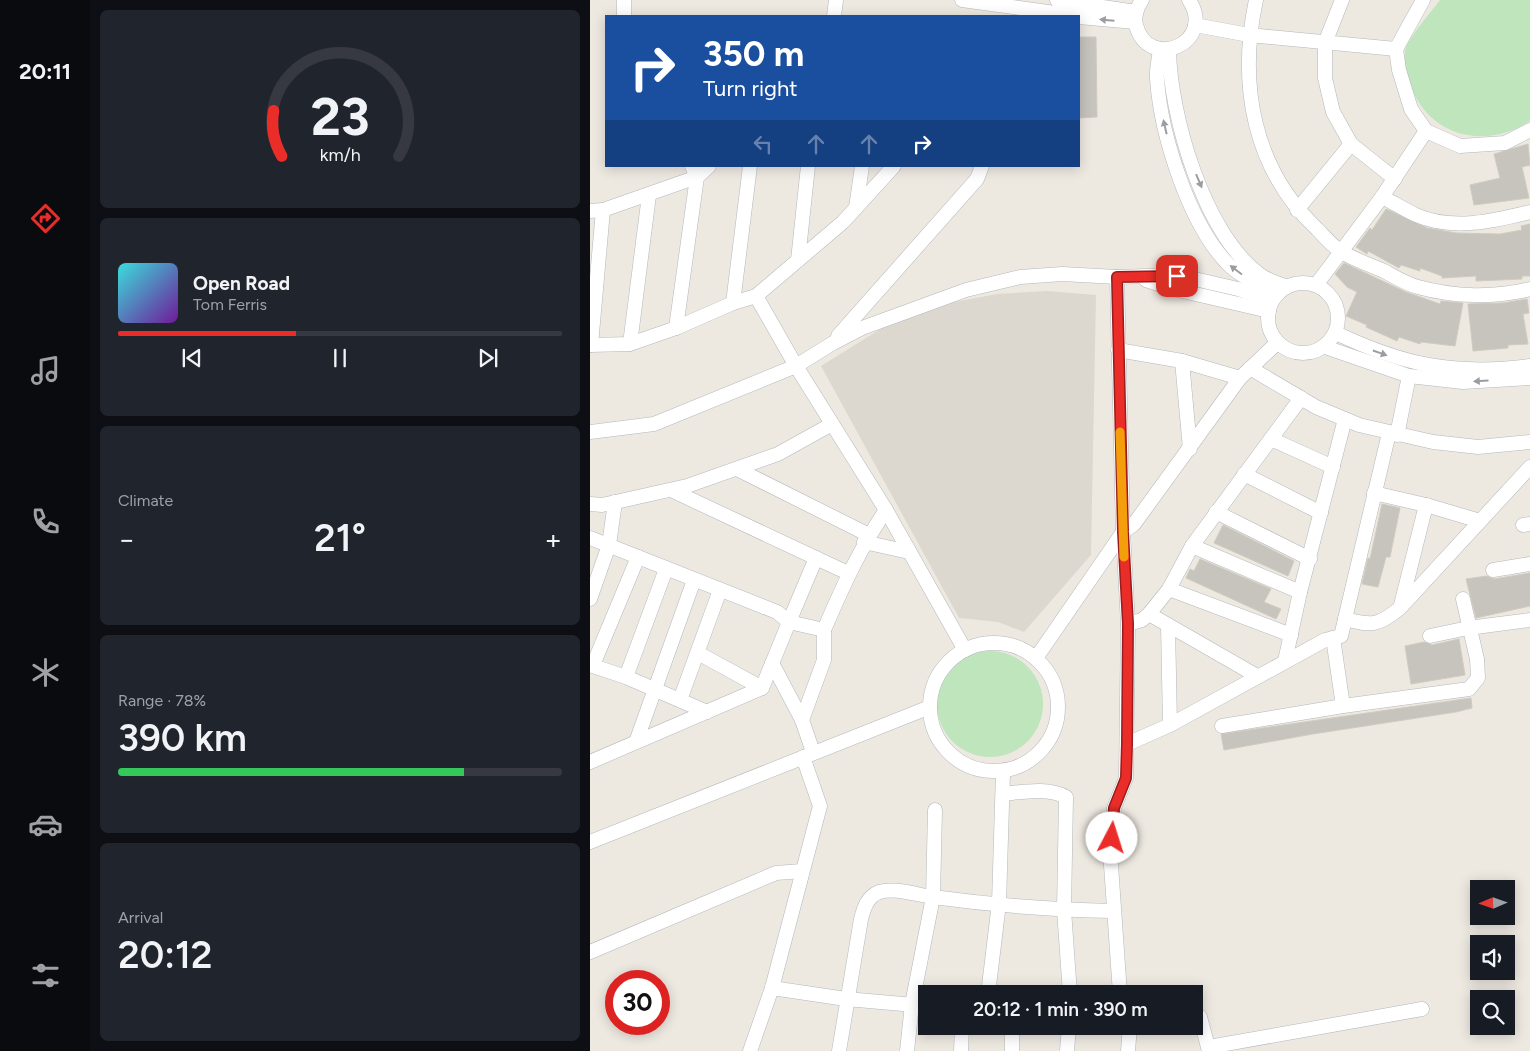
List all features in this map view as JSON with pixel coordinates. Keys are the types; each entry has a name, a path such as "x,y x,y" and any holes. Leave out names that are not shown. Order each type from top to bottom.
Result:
{"street":[{"path":"624,0 624,15"},
{"path":"834,15 836,0"},
{"path":"962,0 1070,15"},
{"path":"1057,0 1132,9"},
{"path":"1132,9 1143,40 1165,49 1186,41 1195,24 1196,16 1189,0"},
{"path":"1256,0 1249,34 1249,77 1255,123 1271,170 1297,210 1341,252 1417,287 1454,294 1506,295 1530,289"},
{"path":"1342,0 1325,43 1325,78 1333,112 1351,144 1395,178"},
{"path":"1423,0 1396,49 1399,70 1411,109 1426,130 1460,146 1504,143 1530,130"},
{"path":"1080,16 1132,9"},
{"path":"1195,24 1249,34 1396,49"},
{"path":"1165,49 1157,77 1160,105 1180,179 1194,211 1212,245 1230,265 1276,298"},
{"path":"1316,285 1395,178 1426,130"},
{"path":"1297,210 1351,144"},
{"path":"707,167 650,195 597,211 590,345 630,344 756,296 856,208 893,167"},
{"path":"734,303 750,167"},
{"path":"798,260 808,167"},
{"path":"856,208 862,167"},
{"path":"833,343 977,178 982,167"},
{"path":"676,328 694,172"},
{"path":"630,344 650,195"},
{"path":"1382,196 1418,216 1460,224 1504,219 1530,212"},
{"path":"590,432 654,424 796,366 862,328 966,290 1020,276 1062,274 1117,277 1177,276 1276,298"},
{"path":"1117,277 1123,532 1128,624 1126,778 1114,808 1112,825 1113,911 1119,985"},
{"path":"1296,283 1316,285 1326,291 1334,300 1338,310 1339,322 1336,333 1325,347 1305,354 1285,349 1277,342 1270,328 1276,298 1296,283"},
{"path":"756,296 796,366 886,510 965,650"},
{"path":"1336,333 1374,351 1410,362 1465,371 1530,366"},
{"path":"1036,658 1123,532 1134,524 1240,378 1277,342"},
{"path":"1325,347 1409,376 1463,382 1530,378"},
{"path":"1118,350 1182,361 1240,378"},
{"path":"1182,361 1190,449"},
{"path":"1250,368 1301,398 1345,419 1393,434 1433,442 1478,447 1530,442"},
{"path":"1127,744 1170,724 1285,661 1341,636 1374,493 1409,376"},
{"path":"1128,624 1142,620 1169,589 1192,546 1301,398"},
{"path":"1285,661 1300,592 1345,419"},
{"path":"590,504 602,505 671,490 737,469 778,454 832,424"},
{"path":"1271,439 1333,467"},
{"path":"1345,619 1369,625 1384,621 1400,608 1530,467"},
{"path":"737,469 867,539 909,552"},
{"path":"1244,474 1321,513"},
{"path":"671,490 848,573"},
{"path":"1374,493 1426,505 1480,522"},
{"path":"590,599 609,545 615,502"},
{"path":"1400,608 1426,505"},
{"path":"802,720 824,660 824,630 848,573 886,510"},
{"path":"1216,512 1310,559"},
{"path":"590,538 777,612 789,622 824,630"},
{"path":"1192,546 1300,592"},
{"path":"638,557 592,665 626,677 706,712"},
{"path":"590,762 762,688 816,558"},
{"path":"1493,570 1530,564"},
{"path":"626,677 666,568"},
{"path":"636,742 694,580"},
{"path":"1169,589 1291,635"},
{"path":"680,700 720,590"},
{"path":"1222,726 1344,706 1469,689 1478,678 1477,659 1468,628 1463,599"},
{"path":"1149,614 1257,676"},
{"path":"1430,636 1468,628 1530,620"},
{"path":"1168,625 1170,724"},
{"path":"1333,638 1344,706"},
{"path":"994,642 1009,644 1036,658 1048,672 1056,689 1059,707 1056,726 1049,743 1021,767 1003,772 976,769 952,756 940,742 932,726 930,708 932,690 939,674 950,660 965,650 979,644 994,642"},
{"path":"698,652 762,688"},
{"path":"750,1051 772,988 820,806 802,720 772,663"},
{"path":"590,842 808,754 930,708"},
{"path":"989,985 999,903 1003,772"},
{"path":"1003,794 1045,791 1059,793 1066,797 1064,910 1069,985"},
{"path":"907,1051 912,1004 933,897 935,810"},
{"path":"590,952 776,873 802,871"},
{"path":"838,1051 860,919 867,901 880,892 900,892 1064,910 1113,911"},
{"path":"772,988 846,999 918,1005"},
{"path":"1203,1028 1209,1049 1422,1009"},
{"path":"961,1051 962,1035"},
{"path":"1012,1035 1012,1051"},
{"path":"1068,1051 1069,1035"},
{"path":"1128,1051 1129,1035"}],"shaded area":[{"path":"1047,291 1096,295 1091,555 1024,632 998,622 959,618 821,366 882,328 949,303 997,294"}],"green space":[{"path":"1440,0 1530,0 1530,121 1512,130 1494,135 1476,136 1459,133 1443,126 1429,115 1417,100 1407,73 1405,51 1412,36"},
{"path":"990,651 1010,655 1027,667 1039,684 1043,704 1039,724 1027,741 1010,753 990,757 970,753 953,741 941,724 937,704 941,684 953,667 970,655"}],"building":[{"path":"1080,37 1096,37 1097,117 1080,118"},
{"path":"1528,144 1530,165 1522,167 1529,198 1474,205 1470,185 1500,178 1494,154"},
{"path":"1386,209 1427,228 1456,233 1500,234 1522,230 1521,226 1530,224 1530,276 1522,276 1522,279 1476,281 1476,276 1442,278 1442,276 1420,268 1420,271 1401,265 1399,268 1368,251 1367,254 1356,247 1370,228 1372,230"},
{"path":"1344,263 1406,292 1440,304 1441,301 1463,303 1455,346 1421,342 1420,344 1399,337 1397,341 1346,316 1357,292 1347,287 1335,274"},
{"path":"1527,299 1529,313 1523,314 1528,344 1508,345 1508,348 1473,351 1468,304 1503,303"},
{"path":"1382,504 1400,508 1390,557 1386,557 1378,587 1362,584 1368,558 1370,559"},
{"path":"1223,525 1294,561 1288,576 1214,543"},
{"path":"1200,559 1271,589 1264,602 1281,609 1276,619 1186,578 1190,569 1194,571"},
{"path":"1530,573 1530,606 1476,618 1466,579 1487,576 1494,579"},
{"path":"1459,639 1465,675 1411,684 1405,646 1424,642 1432,645"},
{"path":"1471,698 1472,708 1456,712 1224,750 1221,734"}],"slow traffic":[{"path":"1120,432 1124,557"}],"route":[{"path":"1112,838 1114,808 1126,778 1127,744 1128,624 1123,532 1117,277 1177,276"}]}
